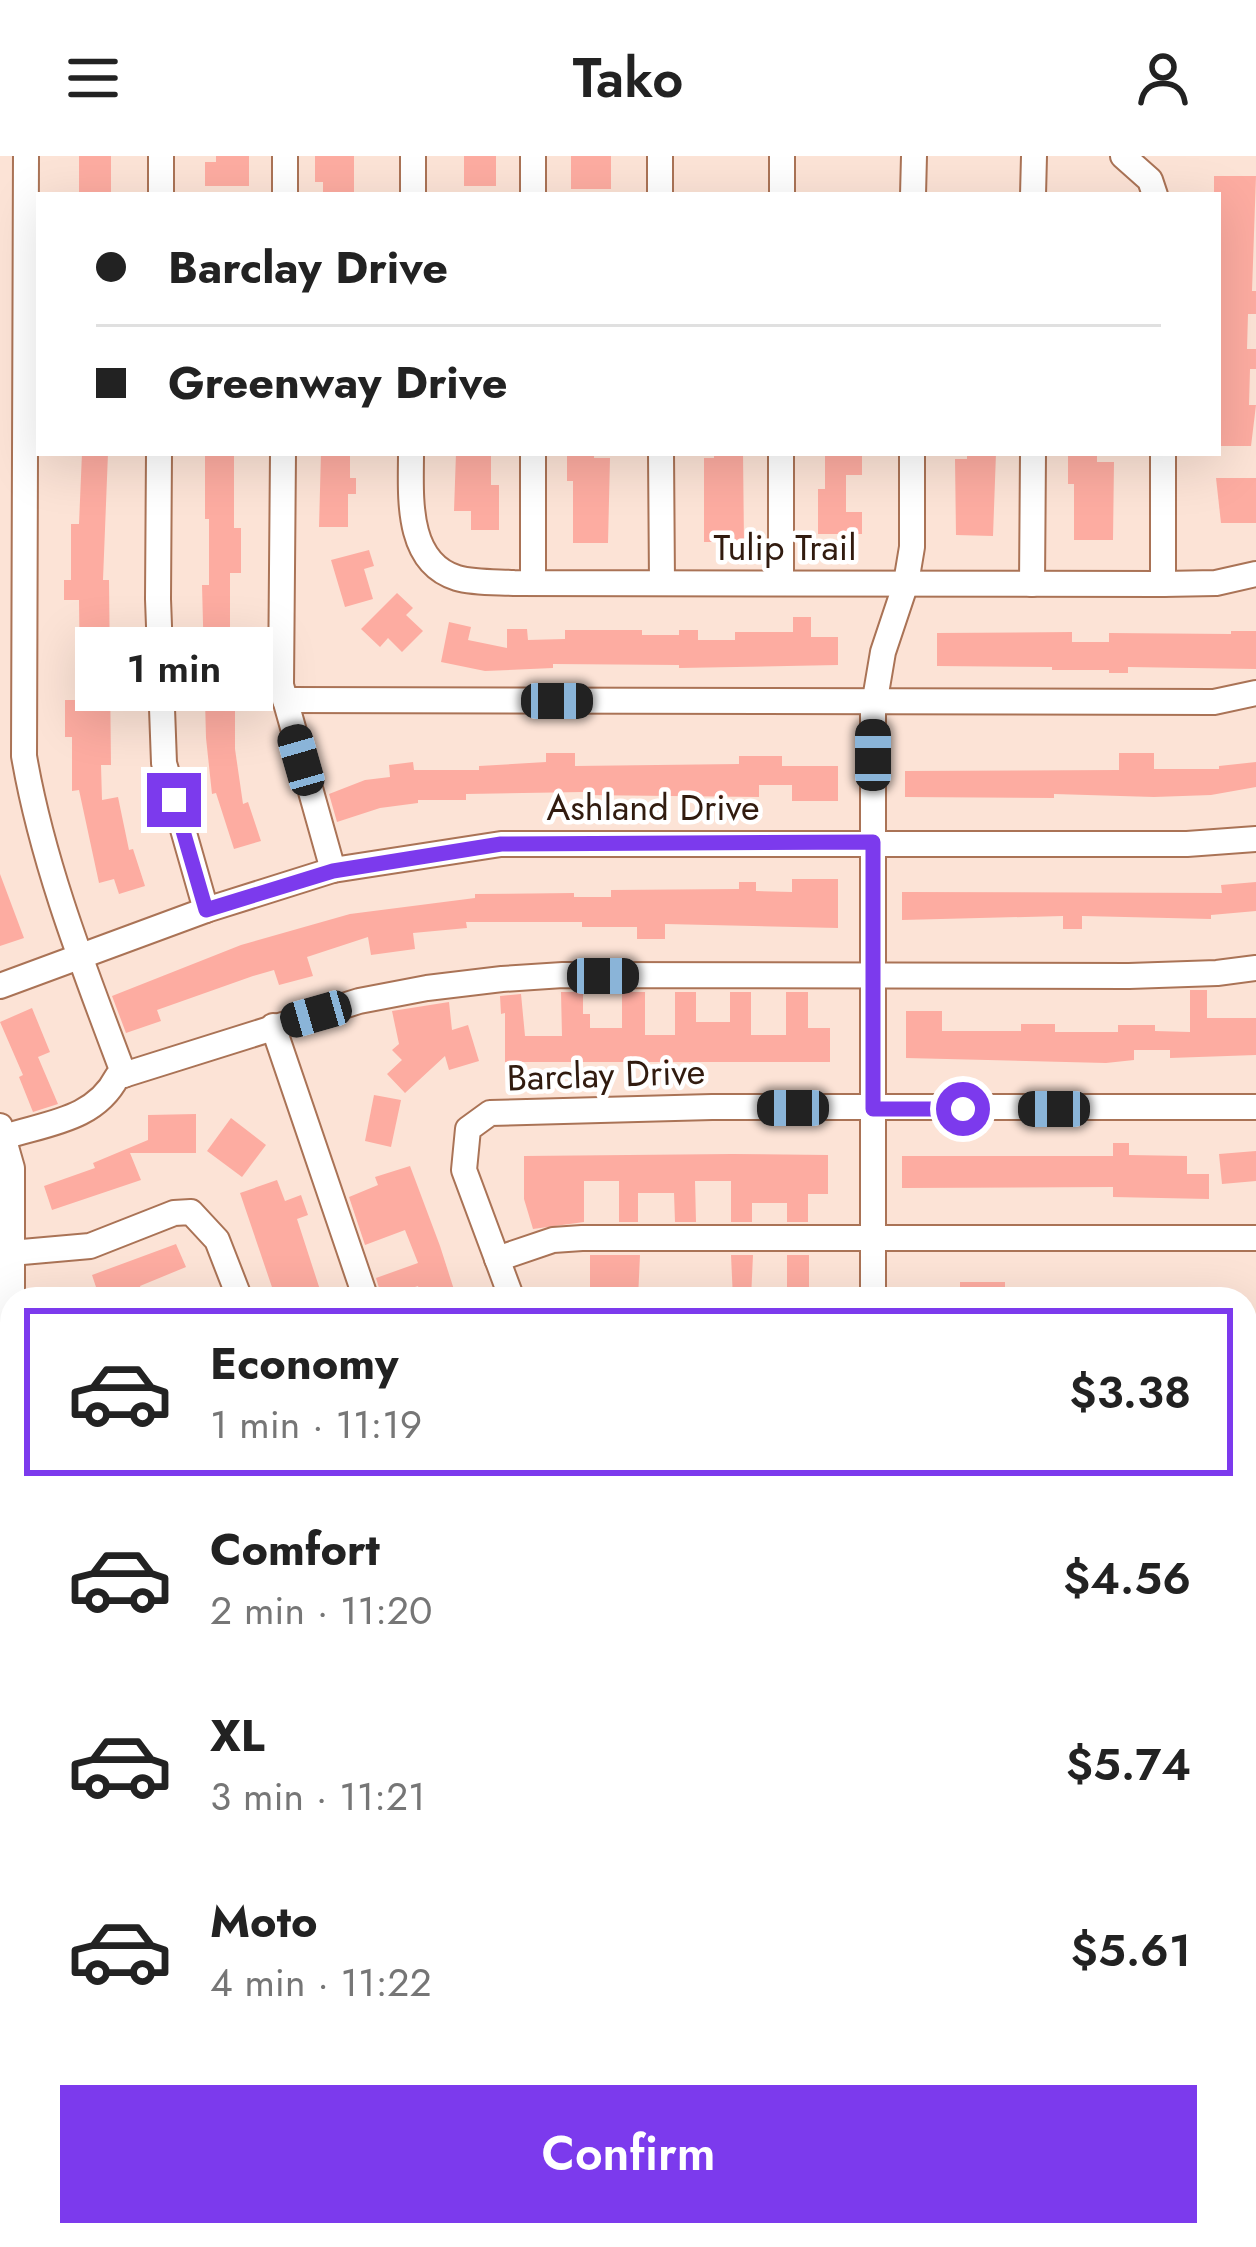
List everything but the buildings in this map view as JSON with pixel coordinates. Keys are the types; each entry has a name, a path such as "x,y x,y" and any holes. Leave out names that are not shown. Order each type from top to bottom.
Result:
{"street":[{"path":"26,156 24,756 33,808 79,956 124,1075"},
{"path":"161,156 161,192"},
{"path":"285,156 285,192"},
{"path":"412,192 413,156"},
{"path":"533,156 533,192"},
{"path":"660,156 660,192"},
{"path":"782,156 782,192"},
{"path":"914,156 914,192"},
{"path":"1034,156 1034,192"},
{"path":"1123,156 1150,180 1154,192"},
{"path":"159,456 164,764 206,910"},
{"path":"283,456 281,686 333,871"},
{"name":"Tulip Trail","path":"411,456 412,524 428,556 454,578 533,583 1163,584 1216,583 1256,574"},
{"path":"533,456 533,583"},
{"path":"661,456 662,582"},
{"path":"781,582 782,456"},
{"path":"873,1287 875,702 883,652 906,583 912,547 912,456"},
{"path":"1032,584 1033,456"},
{"path":"1163,456 1163,584"},
{"path":"285,700 1214,702 1256,693"},
{"name":"Ashland Drive","path":"0,986 206,910 333,871 501,844 1187,844 1256,839"},
{"path":"10,1287 12,1168 2,1132 93,1109 118,1077 273,1026 405,992 563,975 1130,976 1256,968"},
{"path":"273,1026 362,1287"},
{"name":"Barclay Drive","path":"497,1259 464,1170 468,1129 490,1113 712,1107 1256,1107"},
{"path":"10,1253 90,1246 174,1213 191,1212 217,1240 234,1287"},
{"path":"508,1287 497,1259 553,1240 582,1238 1256,1238"}],"route":[{"path":"174,800 206,910 333,871 501,844 873,842 873,1109 963,1109"}]}
